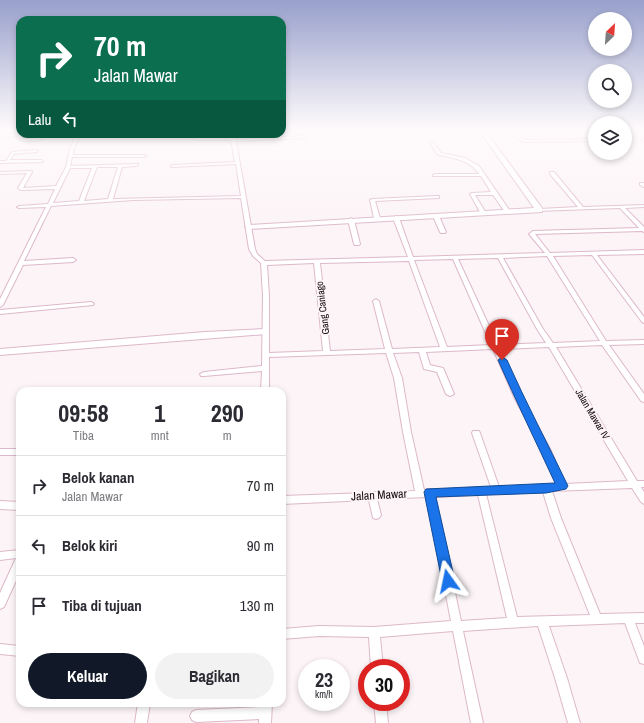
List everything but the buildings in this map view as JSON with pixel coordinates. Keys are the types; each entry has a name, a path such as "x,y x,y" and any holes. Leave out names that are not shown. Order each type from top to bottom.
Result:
{"street":[{"path":"0,305 50,205 69,163"},
{"path":"173,166 226,163"},
{"path":"238,163 242,197 249,227 252,249 255,255 264,263 549,256 644,252"},
{"path":"470,163 477,167 507,211"},
{"path":"505,163 539,210"},
{"path":"68,166 136,165"},
{"path":"81,202 95,166"},
{"path":"110,201 120,166"},
{"path":"0,173 30,172 20,188 22,189 57,187"},
{"path":"552,173 582,209"},
{"path":"435,175 483,175"},
{"path":"483,213 472,194 495,193"},
{"path":"19,207 81,202 242,197"},
{"path":"377,218 372,200 437,197"},
{"path":"249,227 507,211 644,206"},
{"path":"621,207 643,229"},
{"path":"436,216 443,232"},
{"path":"396,218 444,349"},
{"path":"351,220 357,244"},
{"path":"643,229 533,232 533,235 549,256 604,344 644,399"},
{"path":"593,253 644,321"},
{"name":"Jalan Mawar IV","path":"500,257 540,329 552,345 640,484 644,500"},
{"path":"455,258 497,347 519,399 534,424 562,486"},
{"path":"20,263 73,260"},
{"name":"Gang Caniago","path":"317,262 327,353"},
{"path":"264,263 266,296 264,332 265,387"},
{"path":"376,301 389,352 398,378 407,432 425,492 458,625 477,723"},
{"path":"0,312 91,304"},
{"path":"0,352 205,335 264,332"},
{"path":"265,355 389,352 644,342"},
{"path":"422,350 427,367 440,370 450,394"},
{"path":"204,374 265,368"},
{"path":"476,433 496,490"},
{"path":"0,452 16,452"},
{"name":"Jalan Mawar","path":"286,500 425,492 640,484"},
{"path":"546,488 556,518 598,620"},
{"path":"481,491 513,622"},
{"path":"372,495 376,515"},
{"path":"0,505 16,506"},
{"path":"0,556 16,554"},
{"path":"0,604 16,570"},
{"path":"286,634 318,631 374,632 513,622 644,618"},
{"path":"628,619 644,659"},
{"path":"542,621 574,723"},
{"path":"374,632 376,659"},
{"path":"0,649 16,651"},
{"path":"140,723 143,707"},
{"path":"381,711 382,723"},
{"path":"196,716 266,713"}],"route":[{"path":"448,581 430,492 546,488 562,486 534,424 519,399 502,360"}]}
